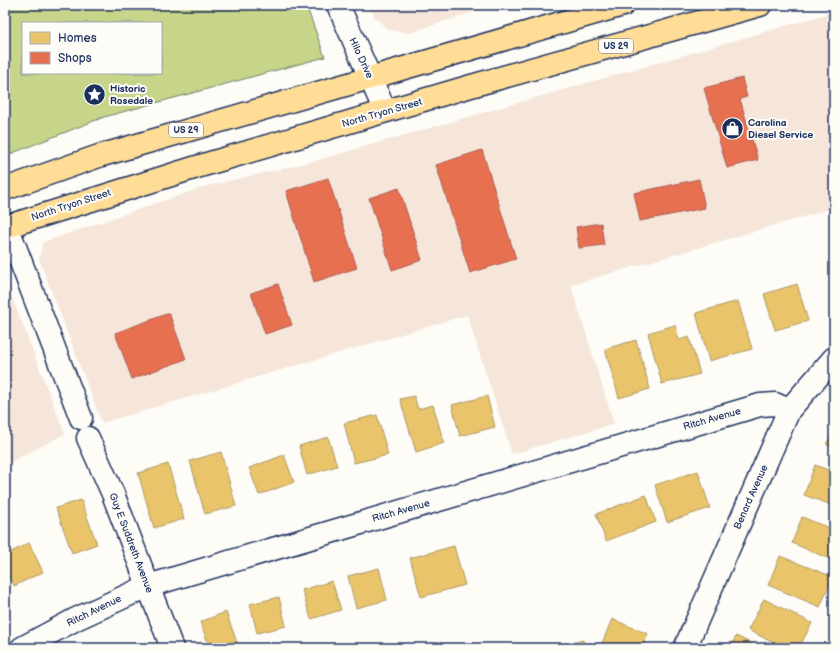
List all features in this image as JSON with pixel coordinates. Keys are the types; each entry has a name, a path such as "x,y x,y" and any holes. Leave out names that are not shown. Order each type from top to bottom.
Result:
{"main road":[{"name":"US 29","path":"5,189 98,156 623,5"},
{"name":"North Tryon Street","path":"6,226 154,179 760,5"}],"street":[{"name":"Hilo Drive","path":"338,5 386,112"},
{"path":"6,226 80,418"},
{"name":"Benard Avenue","path":"685,648 790,410 834,358"},
{"name":"Ritch Avenue","path":"22,648 76,619 148,586 760,405 775,404 790,410"},
{"name":"Guy E Suddreth Avenue","path":"88,438 113,494 172,648"}],"shaded area":[{"path":"369,5 496,5 409,33 388,30 374,16"},
{"path":"834,12 834,208 571,285 614,424 512,454 467,315 102,423 39,259 43,242 207,186 311,162"},
{"path":"5,279 65,434 5,465"}],"green space":[{"name":"Historic Rosedale","path":"5,5 306,5 325,57 104,117 5,156"}],"building: Homes":[{"path":"797,284 808,321 775,330 764,294"},
{"path":"738,301 752,349 709,361 696,313"},
{"path":"675,325 679,340 689,337 700,374 662,384 648,333"},
{"path":"636,340 650,389 619,398 605,349"},
{"path":"414,396 418,409 433,405 444,443 416,452 400,399"},
{"path":"487,396 495,427 460,436 452,405"},
{"path":"377,415 388,455 354,463 344,423"},
{"path":"834,432 834,449 826,444"},
{"path":"328,437 337,466 307,475 299,446"},
{"path":"221,452 236,506 205,514 190,461"},
{"path":"284,455 294,482 259,495 249,468"},
{"path":"168,464 184,519 154,528 138,473"},
{"path":"815,465 834,472 834,506 804,495"},
{"path":"698,471 710,508 667,522 655,485"},
{"path":"646,495 656,522 606,541 596,514"},
{"path":"81,500 97,544 72,553 56,508"},
{"path":"802,517 834,530 834,554 832,560 792,543"},
{"path":"29,543 43,572 14,586 5,569 5,555"},
{"path":"454,546 465,585 421,597 410,558"},
{"path":"780,556 833,577 820,607 768,585"},
{"path":"379,568 387,600 356,608 348,576"},
{"path":"332,581 341,610 311,619 302,590"},
{"path":"279,597 286,626 257,633 250,604"},
{"path":"764,599 812,623 799,648 784,648 748,630"},
{"path":"226,612 239,648 210,648 200,622"},
{"path":"612,619 648,634 642,648 600,648"},
{"path":"736,636 761,648 730,648"},
{"path":"583,640 585,648 555,648"}],"building: Shops":[{"name":"Carolina Diesel Service","path":"742,78 747,97 740,99 758,160 727,168 704,88"},
{"path":"482,150 516,259 470,273 436,165"},
{"path":"328,178 357,268 314,282 286,191"},
{"path":"699,179 705,208 640,221 634,193"},
{"path":"399,188 422,260 392,270 369,198"},
{"path":"601,223 604,245 579,248 576,227"},
{"path":"278,284 292,325 265,334 251,293"},
{"path":"169,313 186,359 132,379 115,333"}],"place":[{"name":"Historic Rosedale","path":"95,95"},
{"name":"Carolina Diesel Service","path":"732,129"}]}
